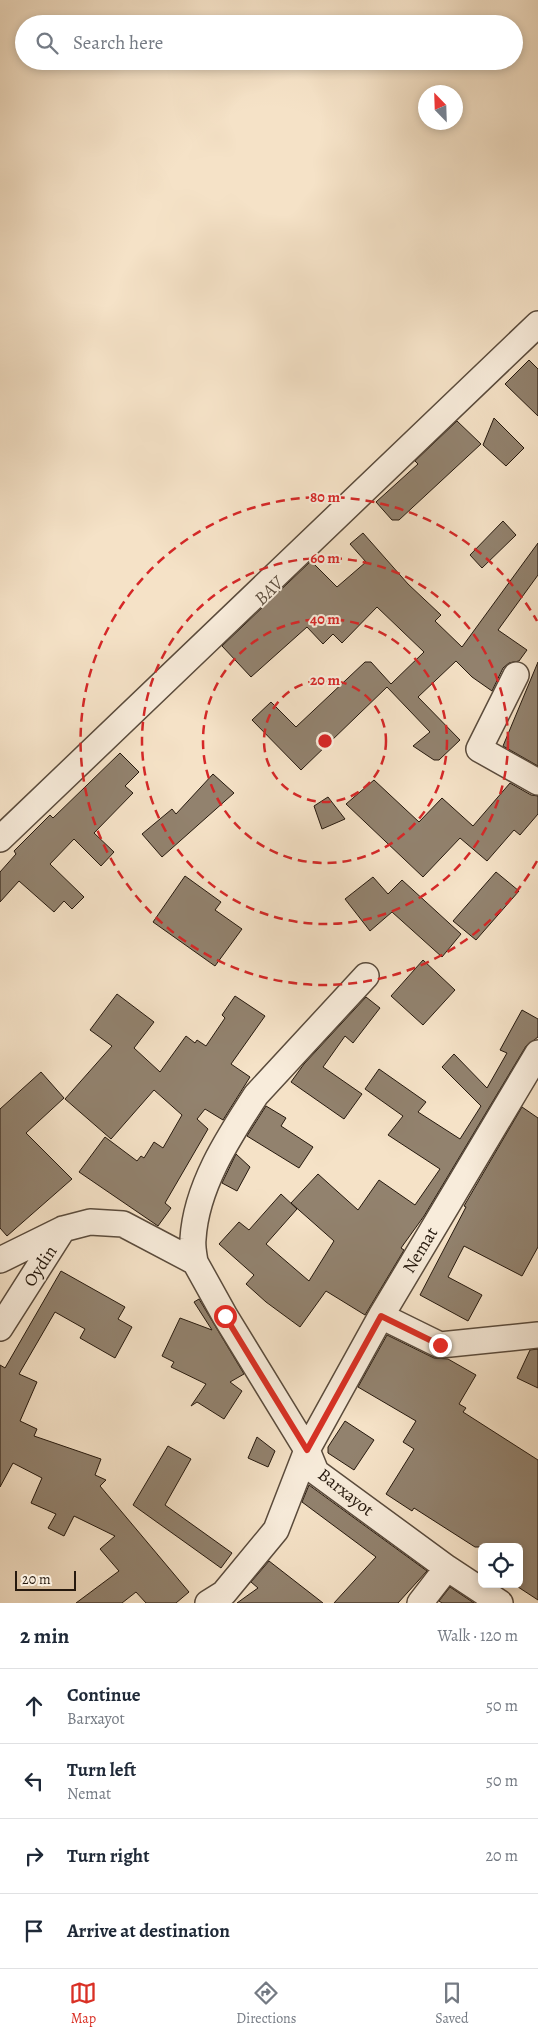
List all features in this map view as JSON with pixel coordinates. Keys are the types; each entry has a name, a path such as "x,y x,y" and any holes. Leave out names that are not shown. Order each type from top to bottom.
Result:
{"street":[{"path":"0,839 311,539 538,324"},
{"path":"516,675 479,749 538,782"},
{"path":"195,1262 193,1240 200,1199 215,1166 245,1111 256,1095 366,976"},
{"name":"Nemat","path":"208,1603 224,1593 276,1530 307,1450 381,1316 538,1053"},
{"path":"0,1260 63,1229 90,1222 123,1224 195,1262"},
{"name":"Oydin","path":"0,1328 63,1229"},
{"name":"Barxayot","path":"195,1262 225,1316 307,1450 316,1472 447,1568 500,1603"},
{"path":"381,1316 440,1345 538,1335"},
{"path":"420,1603 447,1568"}],"building":[{"path":"529,360 538,369 538,416 505,384"},
{"path":"494,418 524,448 506,466 483,445"},
{"path":"457,421 481,444 399,520 392,520 376,502 418,464 415,461"},
{"path":"503,521 516,535 482,568 470,555"},
{"path":"363,533 408,584 441,615 435,621 462,647 538,543 538,575 498,630 527,650 519,661 509,663 503,668 492,691 472,677 456,661 418,697 460,740 439,760 434,760 413,746 430,732 387,687 301,770 252,720 271,702 296,727 365,662 371,662 391,684 424,652 377,607 342,643 333,634 323,644 307,627 251,677 222,646 311,561 337,587 366,562 350,544"},
{"path":"538,662 538,766 503,746"},
{"path":"120,753 139,772 125,786 133,793 94,833 114,852 101,866 74,839 50,864 84,897 72,909 64,901 54,912 19,881 0,902 0,872 16,854 14,851 50,815 53,818"},
{"path":"213,774 234,793 162,857 142,834 172,809 176,814"},
{"path":"374,780 419,822 442,798 473,826 510,783 531,795 538,796 538,814 520,835 514,830 487,861 460,838 423,877 346,804"},
{"path":"328,797 345,819 322,829 314,806"},
{"path":"496,872 519,891 476,940 453,921"},
{"path":"185,876 221,902 215,910 242,929 215,966 153,922"},
{"path":"373,877 388,894 402,880 461,934 442,957 392,912 370,931 345,899"},
{"path":"423,960 455,990 423,1025 391,996"},
{"path":"117,994 154,1022 134,1048 160,1072 186,1036 195,1043 197,1040 206,1046 225,1018 222,1015 235,996 265,1016 231,1064 250,1077 223,1120 205,1109 197,1119 208,1129 165,1203 171,1208 158,1226 79,1172 105,1137 137,1161 141,1156 144,1158 154,1142 163,1148 182,1115 154,1090 111,1139 65,1099 112,1046 90,1030"},
{"path":"366,997 380,1008 353,1043 345,1036 323,1067 362,1094 344,1119 291,1082 304,1064"},
{"path":"522,1010 538,1019 538,1037 526,1046 424,1216 401,1248 404,1250 365,1315 326,1291 300,1327 266,1302 246,1284 254,1275 219,1244 239,1222 249,1230 281,1194 297,1209 266,1244 309,1281 334,1241 291,1203 318,1174 358,1210 379,1180 415,1205 440,1169 388,1135 403,1116 365,1089 379,1069 426,1102 418,1112 460,1139 481,1106 442,1067 454,1054 487,1088 507,1053 500,1050"},
{"path":"41,1072 64,1098 26,1133 72,1179 7,1236 0,1228 0,1109"},
{"path":"266,1106 286,1118 281,1126 313,1147 299,1168 247,1136"},
{"path":"522,1107 538,1118 538,1247 522,1276 464,1246 448,1277 482,1295 468,1321 420,1295 466,1207 464,1206"},
{"path":"236,1154 250,1167 237,1191 222,1183"},
{"path":"61,1271 125,1307 118,1319 132,1327 115,1358 80,1338 85,1329 55,1312 19,1374 37,1382 20,1421 37,1429 34,1436 101,1459 95,1475 106,1480 100,1486 189,1592 176,1603 146,1603 136,1592 122,1603 76,1603 119,1571 100,1549 115,1536 74,1516 64,1536 48,1528 56,1514 31,1503 42,1478 13,1463 0,1487 0,1365 5,1368"},
{"path":"199,1299 244,1374 230,1382 242,1391 224,1419 197,1402 191,1406 206,1384 171,1367 174,1362 162,1356 180,1318 212,1330 194,1302"},
{"path":"387,1335 434,1358 448,1359 476,1375 459,1404 466,1408 463,1412 538,1460 538,1600 520,1588 523,1588 523,1543 478,1543 478,1547 475,1547 414,1508 412,1511 386,1494 414,1449 403,1442 416,1421 358,1387"},
{"path":"538,1349 538,1388 517,1378 530,1350"},
{"path":"345,1421 374,1440 354,1470 328,1453 328,1447"},
{"path":"257,1437 275,1451 268,1467 248,1458"},
{"path":"168,1446 191,1459 165,1505 232,1553 221,1568 133,1505"},
{"path":"309,1485 427,1571 398,1603 334,1603 376,1557 302,1502"},
{"path":"269,1561 323,1603 237,1603 258,1588 251,1582"},
{"path":"450,1587 474,1603 442,1603 439,1601"}],"route":[{"path":"225,1316 307,1450 381,1316 440,1345"}],"water label":[{"name":"BAV","path":"269,591"}]}
